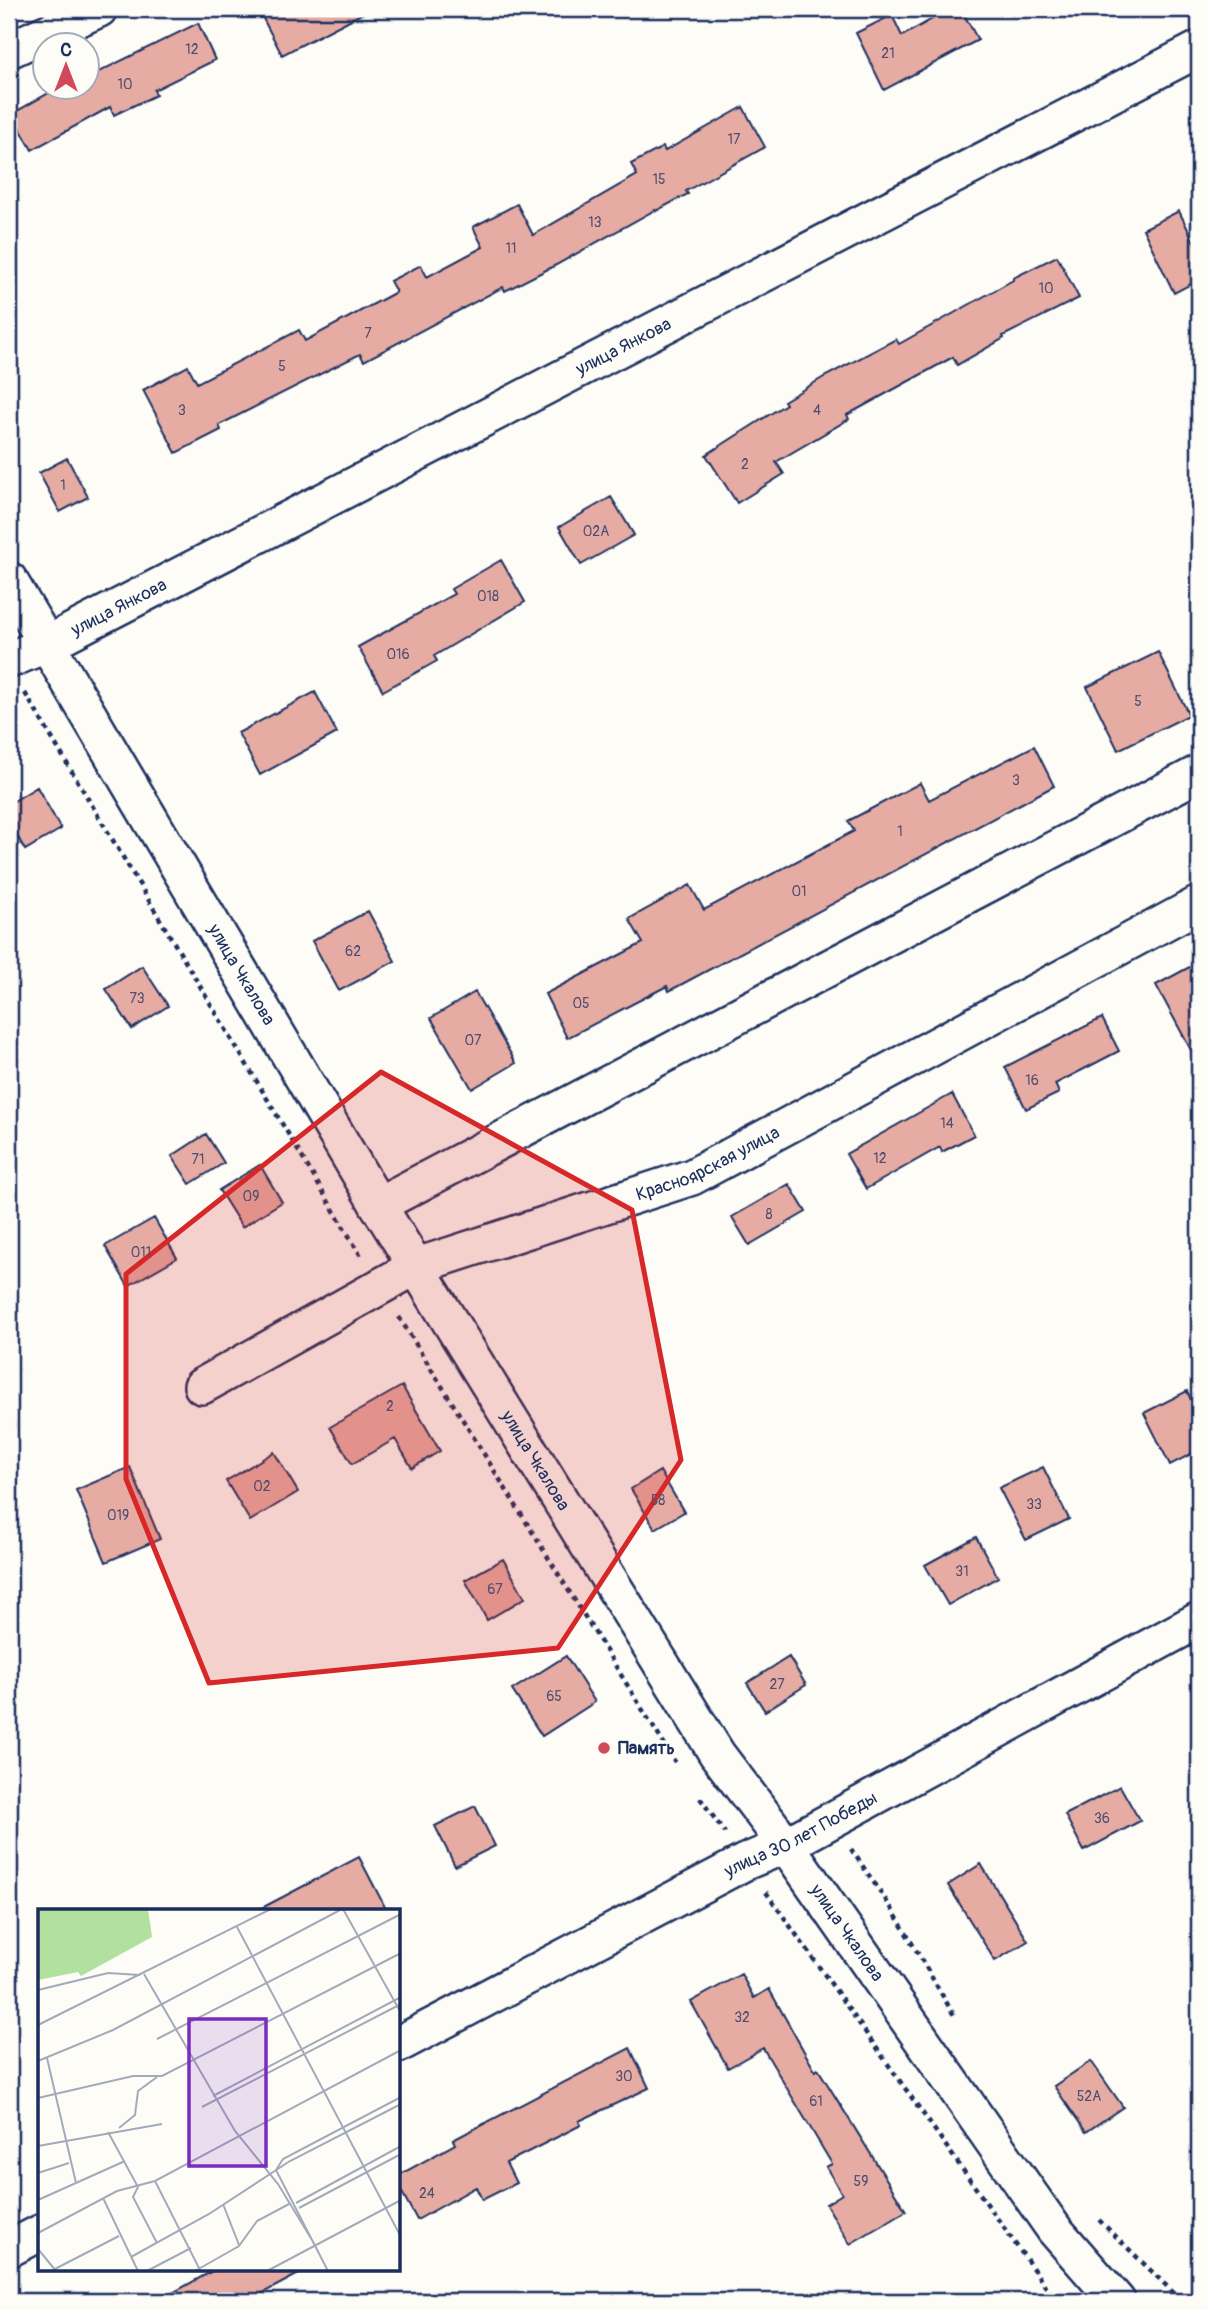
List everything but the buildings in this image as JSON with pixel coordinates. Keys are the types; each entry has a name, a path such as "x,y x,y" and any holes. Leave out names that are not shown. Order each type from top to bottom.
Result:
{"street":[{"path":"9,50 99,9"},
{"name":"улица Янкова","path":"9,660 45,645 1199,49"},
{"name":"улица Чкалова","path":"9,580 378,1205 717,1754 786,1845 1054,2230 1117,2301"},
{"path":"378,1205 1199,773"},
{"name":"Красноярская улица","path":"202,1386 417,1266 692,1177 1199,904"},
{"name":"улица 30 лет Победы","path":"401,2043 745,1862 786,1845 1199,1620"},
{"path":"9,2249 38,2234"}],"path":[{"path":"830,1819 892,1909 958,2022"},
{"path":"1098,2218 1182,2301"}],"highlighted area":[{"path":"381,1072 632,1210 681,1460 558,1648 209,1683 126,1479 126,1274"}],"place":[{"name":"Память","path":"604,1748"}]}
